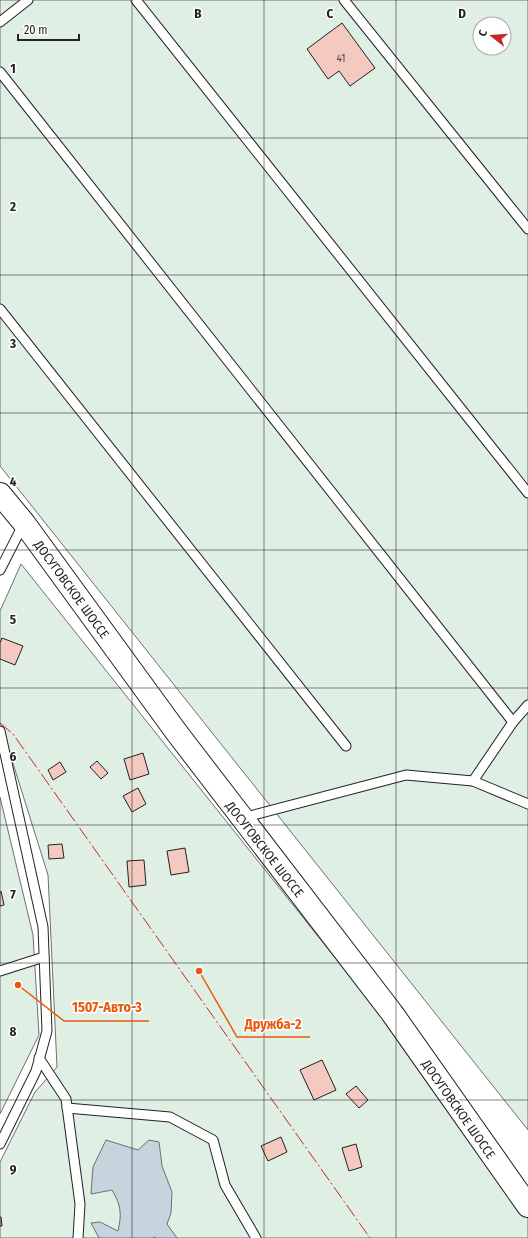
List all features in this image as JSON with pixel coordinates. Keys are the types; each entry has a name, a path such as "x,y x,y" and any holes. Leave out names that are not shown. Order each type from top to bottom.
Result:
{"main road":[{"name":"ДОСУГОВСКОЕ ШОССЕ","path":"0,494 24,523 177,733 392,1013 528,1206"}],"lane":[{"path":"0,22 28,0"},
{"path":"136,0 528,493"},
{"path":"344,0 528,229"},
{"path":"0,72 513,722"},
{"path":"0,309 346,746"},
{"path":"0,570 24,523"},
{"path":"473,781 513,722 528,705"},
{"path":"0,731 43,927 47,1031 36,1071 0,1144"},
{"path":"242,818 406,775 473,781 528,804"},
{"path":"0,971 44,957"},
{"path":"39,1058 66,1099 80,1204 78,1238"},
{"path":"67,1108 170,1117 213,1140 224,1185 256,1238"}],"green space":[{"path":"0,0 528,0 528,1130 0,466"},
{"path":"21,564 467,1123 528,1209 528,1238 0,1238 0,1162 35,1092 57,1067 48,875 0,722 0,611"},
{"path":"0,797 33,935 39,1035 0,1114"}],"shaded area":[{"path":"106,1140 138,1150 149,1140 159,1142 162,1166 172,1192 171,1213 167,1224 177,1238 99,1238 91,1223 100,1222 118,1231 120,1220 119,1205 112,1190 91,1194 93,1167"}],"building":[{"path":"342,23 375,68 350,86 339,71 328,79 307,49"},
{"path":"2,638 23,646 15,665 0,659 0,643"},
{"path":"143,753 149,774 130,780 124,759"},
{"path":"97,761 108,773 101,779 90,767"},
{"path":"60,762 66,772 53,780 48,770"},
{"path":"138,788 146,804 132,812 123,796"},
{"path":"62,844 64,858 49,859 48,845"},
{"path":"185,848 189,872 171,875 167,851"},
{"path":"144,860 146,885 129,887 127,861"},
{"path":"1,891 4,905 0,906 0,892"},
{"path":"322,1060 336,1090 314,1100 300,1070"},
{"path":"356,1086 368,1100 359,1108 346,1094"},
{"path":"281,1137 287,1152 268,1161 261,1146"},
{"path":"356,1144 362,1167 349,1171 342,1148"},
{"path":"1,1217 2,1226 0,1226"}],"power":[{"path":"0,723 13,734 370,1238"}],"place":[{"name":"Дружба-2","path":"199,971"},
{"name":"1507-Авто-3","path":"18,985"}]}
